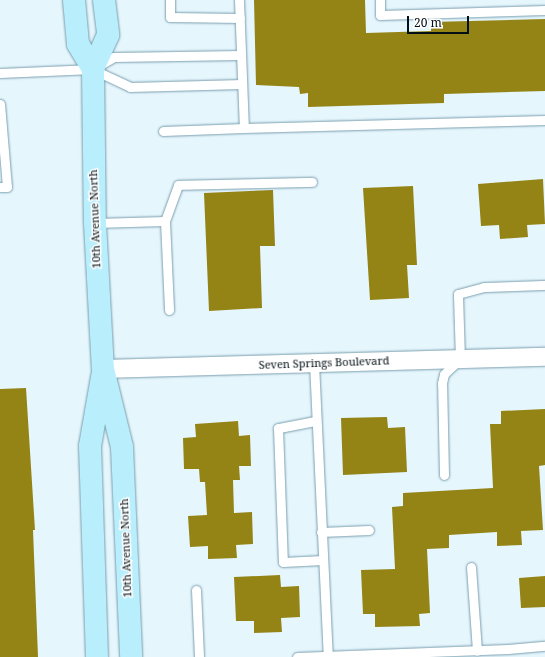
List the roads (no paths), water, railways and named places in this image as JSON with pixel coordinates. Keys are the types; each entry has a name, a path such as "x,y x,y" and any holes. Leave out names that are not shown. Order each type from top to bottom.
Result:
{"street":[{"path":"74,0 78,44 93,69"},
{"name":"10th Avenue North","path":"104,0 108,35 93,69 95,223 103,369 122,447 131,657"},
{"name":"Seven Springs Boulevard","path":"103,369 545,357"},
{"name":"10th Avenue North","path":"97,657 90,446 103,369"}],"lane":[{"path":"170,0 170,17 240,18"},
{"path":"239,0 244,128"},
{"path":"380,0 380,15 545,10"},
{"path":"0,73 93,69 114,57 241,55"},
{"path":"93,69 130,87 242,84"},
{"path":"0,104 7,187 0,187"},
{"path":"164,131 545,120"},
{"path":"169,310 165,221 178,185 312,182"},
{"path":"95,223 165,221"},
{"path":"444,475 442,383 444,374 460,359 458,294 484,287 545,284"},
{"path":"314,363 315,421 328,656"},
{"path":"315,421 278,428 283,562 323,560"},
{"path":"321,532 369,530"},
{"path":"471,567 477,651"},
{"path":"196,590 199,657"},
{"path":"297,657 364,656 477,651 508,653 545,646"}]}
